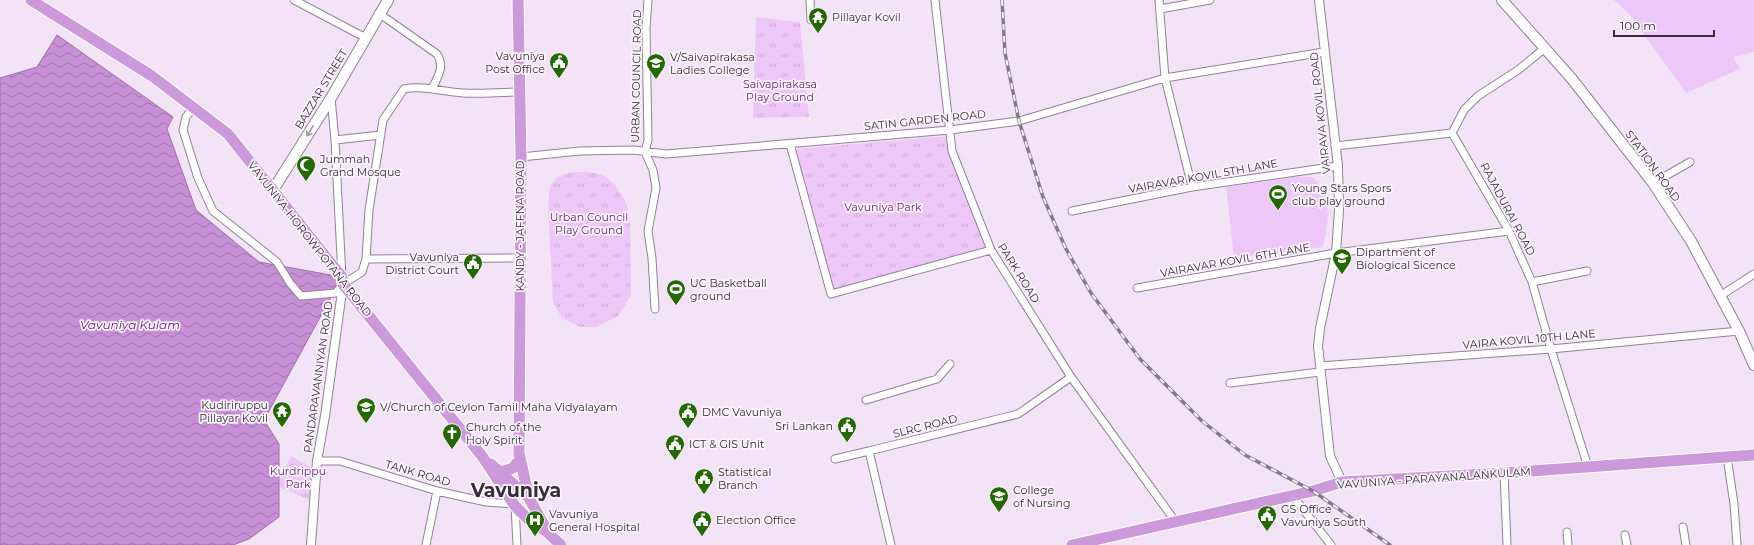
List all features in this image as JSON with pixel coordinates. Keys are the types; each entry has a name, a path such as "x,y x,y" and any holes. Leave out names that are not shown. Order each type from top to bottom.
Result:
{"highway":[{"name":"VAVUNIYA-HOROWPOTANA ROAD","path":"32,0 152,76 194,106 228,134 274,190 342,280 482,456 514,505 524,515 547,532"},
{"name":"KANDY - JAFFNA ROAD","path":"514,505 518,458 521,156 518,92 518,0"},
{"name":"VAVUNIYA - PARAYANALANKULAM","path":"1072,545 1292,495 1342,482 1504,473 1754,455"},
{"name":"VAVUNIYA-HOROWPOTANA ROAD","path":"482,456 530,498"},
{"name":"KANDY - JAFFNA ROAD","path":"518,458 530,498"},
{"path":"501,472 513,468 518,458"},
{"path":"524,515 530,498"},
{"path":"530,498 547,532 561,545"}],"main road":[{"name":"BAZZAR STREET","path":"274,190 331,98 388,0"},
{"name":"STATION ROAD","path":"1502,0 1572,79 1653,183 1691,241 1739,331 1754,366"}],"street":[{"path":"294,0 366,38"},
{"name":"URBAN COUNCIL ROAD","path":"645,152 648,140 646,28 648,0"},
{"path":"810,0 811,20"},
{"name":"PARK ROAD","path":"935,0 952,151 991,250 1071,377 1175,521"},
{"path":"1159,0 1165,78 1192,187"},
{"path":"1160,9 1210,0"},
{"name":"VAIRAVA KOVIL ROAD","path":"1319,0 1338,166 1339,210 1336,253 1320,328 1318,346 1330,456 1342,482"},
{"path":"380,14 437,54 441,61 442,68 432,89"},
{"path":"1335,146 1452,133 1464,110 1478,96 1518,70 1545,48"},
{"name":"SATIN GARDEN ROAD","path":"521,156 580,151 634,150 666,154 950,130 1019,120 1165,78 1324,52"},
{"path":"342,280 362,272 366,259 369,210 383,120 404,89 411,87 462,93 518,92"},
{"path":"194,106 186,117 183,130 198,178 213,211 277,262 290,283 301,296 336,293 342,280 335,140 331,98"},
{"name":"RAJADURAI ROAD","path":"1452,133 1509,231 1532,282 1551,349 1588,467"},
{"path":"335,140 381,135"},
{"path":"790,144 831,294 991,250"},
{"path":"645,152 653,170 656,188 648,232 652,258 655,309"},
{"path":"1653,183 1690,162"},
{"name":"VAIRAVAR KOVIL 5TH LANE","path":"1072,211 1192,187 1338,166"},
{"name":"VAIRAVAR KOVIL 6TH LANE","path":"1137,288 1336,253 1509,231"},
{"path":"366,259 520,258"},
{"path":"1532,282 1588,271"},
{"path":"1720,296 1754,274"},
{"name":"PANDARAVANNIYAN ROAD","path":"311,545 317,461 325,416 342,280"},
{"name":"VAIRA KOVIL 10TH LANE","path":"1230,383 1320,369 1739,331"},
{"path":"866,400 937,379 950,364"},
{"name":"SLRC ROAD","path":"835,459 1018,414 1071,377"},
{"path":"869,451 891,545"},
{"path":"1727,457 1734,504 1737,545"},
{"name":"TANK ROAD","path":"317,461 340,461 437,491 486,502 514,505"},
{"path":"1504,473 1507,545"},
{"path":"426,545 437,491"},
{"path":"1292,495 1331,545"},
{"path":"514,505 517,542"},
{"path":"517,542 524,515"},
{"path":"1683,526 1686,545"},
{"path":"1567,532 1568,545"},
{"path":"1625,534 1626,545"}],"green space":[{"path":"1614,0 1754,0 1754,52 1733,57 1740,69 1686,93 1631,16"},
{"name":"Saivapirakasa Play Ground","path":"756,17 800,22 809,117 753,118"},
{"name":"Vavuniya Park","path":"949,136 987,247 834,289 795,149"},
{"name":"Urban Council Play Ground","path":"573,172 589,172 603,175 615,185 625,201 630,216 631,296 618,316 597,327 580,327 562,318 553,302 548,205 550,186 559,176"},
{"name":"Young Stars Spors club play ground","path":"1297,177 1313,177 1324,193 1327,201 1328,218 1323,247 1234,258 1226,187"},
{"name":"Kurdrippu Park","path":"291,456 314,469 312,501 277,486"}],"water":[{"name":"Vavuniya Kulam","path":"57,35 173,117 167,129 196,210 259,262 342,277 264,420 279,444 279,517 249,539 233,545 0,545 0,78 37,67"}],"railway":[{"path":"1002,0 1005,53 1019,121 1043,197 1066,249 1091,293 1140,359 1202,421 1245,455 1313,491 1390,545"}],"place":[{"name":"Pillayar Kovil","path":"818,34"},
{"name":"Vavuniya Post Office","path":"559,79"},
{"name":"V/Saivapirakasa Ladies College","path":"656,80"},
{"name":"Jummah Grand Mosque","path":"306,182"},
{"name":"Young Stars Spors club play ground","path":"1278,211"},
{"name":"Dipartment of Biological Sicence","path":"1342,275"},
{"name":"Vavuniya District Court","path":"473,280"},
{"name":"UC Basketball ground","path":"676,306"},
{"name":"V/Church of Ceylon Tamil Maha Vidyalayam","path":"366,424"},
{"name":"Kudiriruppu Pillayar Kovil","path":"282,428"},
{"name":"DMC Vavuniya","path":"688,429"},
{"name":"Sri Lankan","path":"847,443"},
{"name":"Church of the Holy Spirit","path":"452,450"},
{"name":"ICT & GIS Unit","path":"675,461"},
{"name":"Statistical Branch","path":"704,495"},
{"name":"College of Nursing","path":"999,513"},
{"name":"GS Office Vavuniya South","path":"1267,532"},
{"name":"Vavuniya General Hospital","path":"535,537"},
{"name":"Election Office","path":"702,537"}],"district":[{"name":"Vavuniya","path":"516,490"}]}
